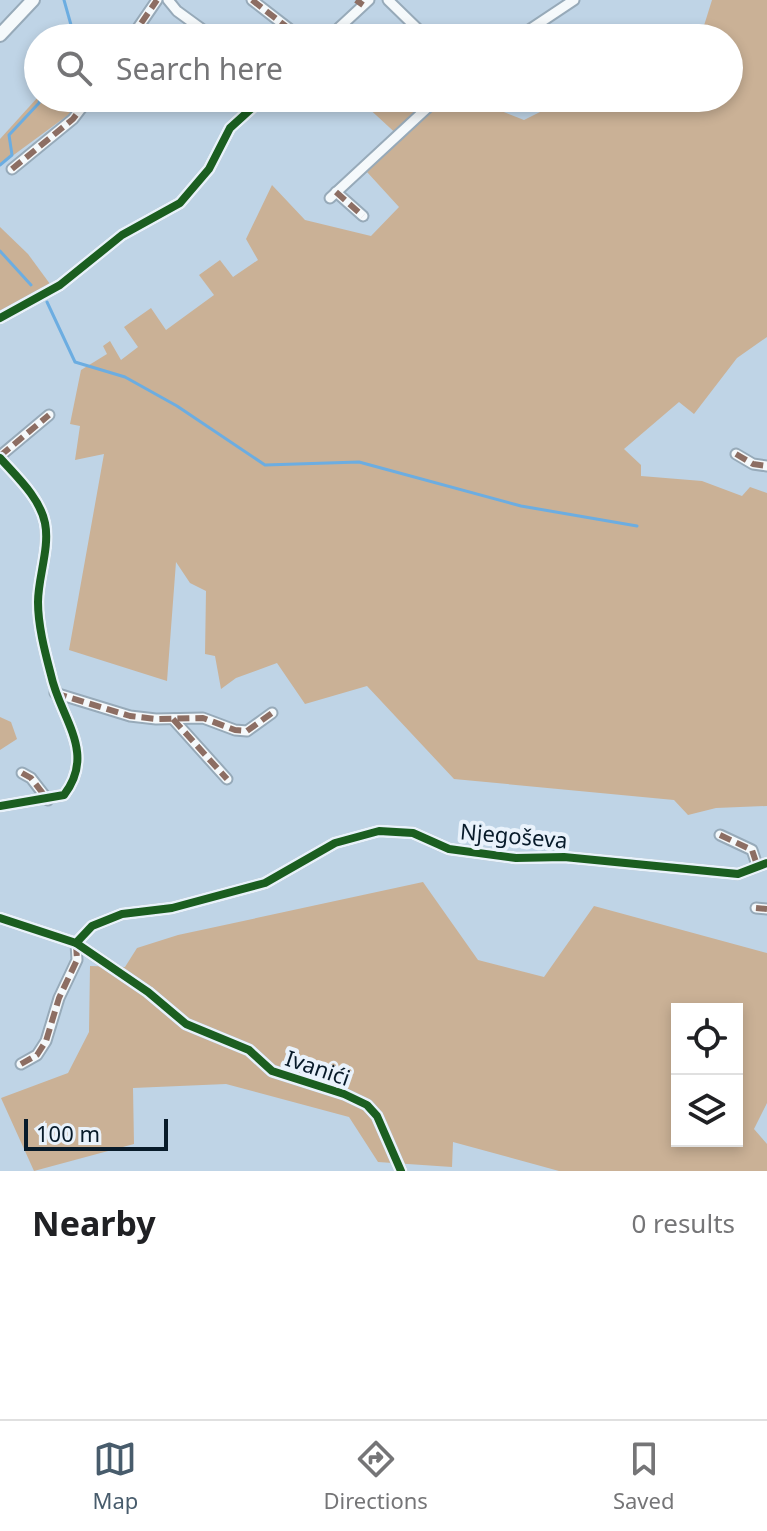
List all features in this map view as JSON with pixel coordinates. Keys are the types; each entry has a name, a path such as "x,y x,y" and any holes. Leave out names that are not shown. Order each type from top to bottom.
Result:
{"main road":[{"path":"0,35 33,0"}],"street":[{"path":"141,24 157,0"},
{"path":"168,0 195,24"},
{"path":"252,0 283,24"},
{"path":"388,0 413,24"},
{"path":"538,24 574,0"},
{"path":"341,24 362,2"},
{"path":"12,169 78,112"},
{"path":"0,318 60,285 122,235 180,203 209,169 230,128 248,112"},
{"path":"363,216 333,195 423,112"},
{"path":"0,806 64,795 72,784 77,766 73,733 55,693 38,605 46,525 39,505 0,457 49,415"},
{"path":"736,454 753,464 767,466"},
{"path":"55,693 130,716 203,718 235,730 247,731 272,713"},
{"path":"173,719 227,779"},
{"path":"22,773 31,778 48,800"},
{"name":"Njegoševa","path":"76,943 92,926 122,914 172,908 265,883 335,843 379,831 413,833 449,849 516,858 564,857 738,874 762,864"},
{"path":"720,835 752,850 762,864"},
{"path":"756,908 767,909"},
{"path":"0,918 76,943 77,960 59,998 46,1041 37,1055 21,1064"},
{"name":"Ivanići","path":"76,943 148,992 186,1024 249,1050 272,1071 344,1094 367,1105 377,1116 401,1171"}],"shaded area":[{"path":"712,0 767,0 767,337 737,358 694,414 679,402 624,449 641,465 641,476 702,481 742,496 750,487 767,493 767,806 716,808 688,815 674,800 454,779 367,686 305,704 277,663 236,678 221,689 215,656 205,654 206,591 190,583 176,562 167,681 69,650 104,454 75,460 80,426 70,424 81,370 107,354 103,346 110,341 121,360 138,347 124,327 151,308 166,330 214,295 199,275 220,260 233,277 258,260 246,239 272,185 305,220 371,236 399,207 367,172 402,139 373,112 504,112 524,120 540,112 743,112 743,24 704,24"},
{"path":"24,112 72,112 0,165 0,139"},
{"path":"0,227 28,254 50,284 0,313"},
{"path":"0,717 11,722 17,739 0,750"},
{"path":"423,882 478,960 544,977 594,906 767,953 767,1103 754,1129 767,1144 767,1171 559,1171 453,1142 452,1167 378,1162 349,1117 226,1084 133,1088 134,1144 34,1171 1,1098 68,1073 89,1032 90,966 125,967 137,948 178,935"}],"waterway":[{"path":"64,0 71,24"},
{"path":"0,165 12,155 9,135 31,112"},
{"path":"0,251 31,285"},
{"path":"47,302 75,362 125,377 177,406 265,465 359,462 521,506 637,526"}],"marked path":[{"path":"141,24 157,0"},
{"path":"252,0 283,24"},
{"path":"356,0 363,5"},
{"path":"12,169 78,112"},
{"path":"336,192 363,216"},
{"path":"0,456 49,415"},
{"path":"736,454 753,464 767,466"},
{"path":"55,693 130,716 203,718 235,730 247,731 272,713"},
{"path":"173,719 227,779"},
{"path":"22,773 31,778 48,800"},
{"path":"720,835 752,850 757,865"},
{"path":"756,908 767,909"},
{"path":"21,1064 37,1055 46,1041 59,998 77,960 76,943"}],"cycle path":[{"path":"0,318 60,285 122,235 180,203 209,169 230,128 248,112"},
{"path":"0,458 33,496 45,523 39,620 55,691 77,749 73,779 64,795 0,806"},
{"path":"0,918 76,943 92,926 122,914 172,908 265,883 335,843 379,831 413,833 449,849 516,858 564,857 738,874 767,863"},
{"path":"76,943 148,992 186,1024 249,1050 272,1071 344,1094 367,1105 377,1116 401,1171"}]}
